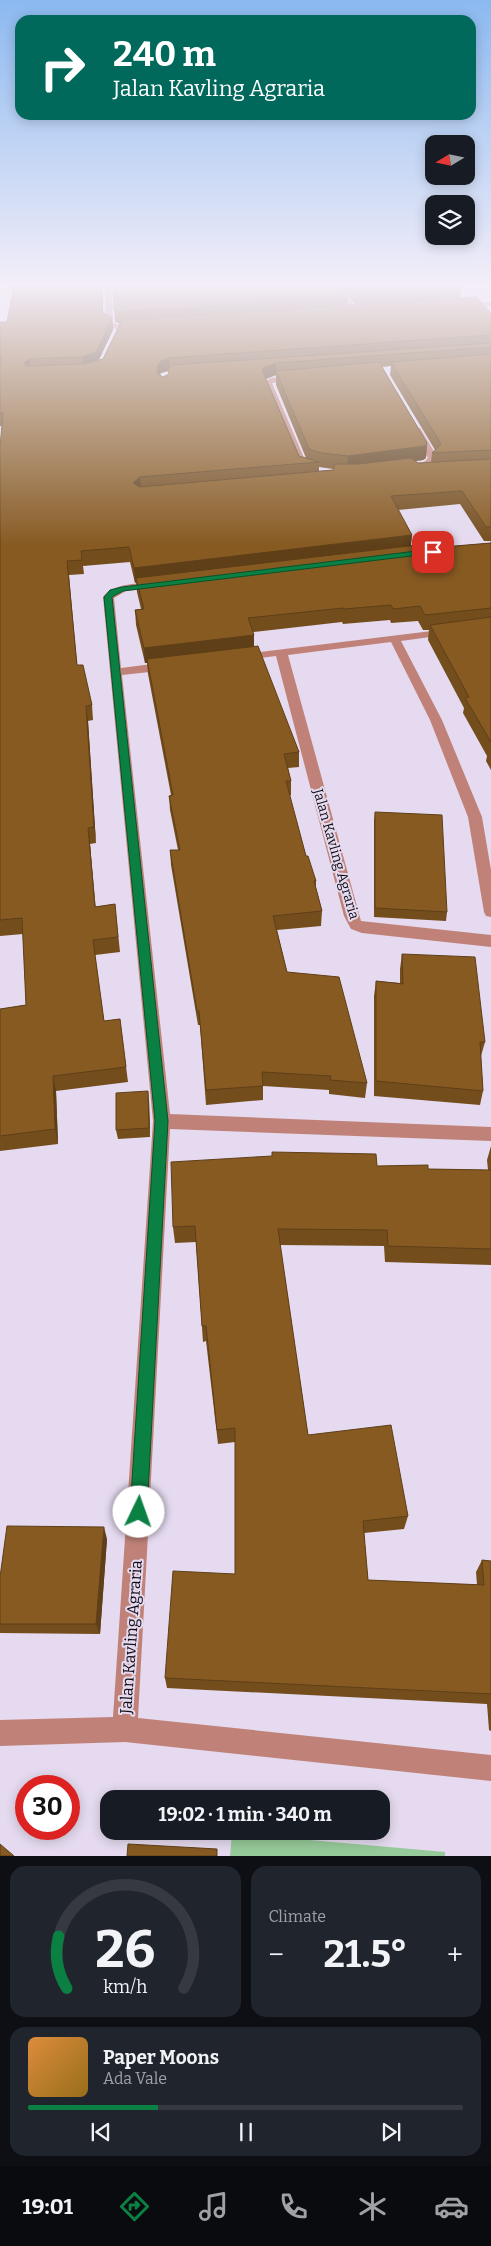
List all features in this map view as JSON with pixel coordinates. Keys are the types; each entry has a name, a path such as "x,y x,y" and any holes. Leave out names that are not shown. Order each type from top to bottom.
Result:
{"street":[{"path":"305,377 276,379 268,382 303,467 306,469"},
{"path":"410,419 434,458 427,464 400,471 431,471"},
{"name":"Jalan Kavling Agraria","path":"0,1732 126,1729 162,1121 108,597 113,592 122,589 171,583"},
{"path":"233,658 462,630"},
{"path":"394,638 436,720 475,817 491,912"},
{"name":"Jalan Kavling Agraria","path":"281,652 351,916 356,925 362,928 491,941"},
{"path":"117,672 184,664"},
{"path":"162,1121 491,1134"},
{"path":"126,1729 491,1768"}],"green space":[{"path":"231,1840 310,1840 445,1852 445,1856 230,1856"}],"building":[{"path":"0,373 158,373 163,377 169,373 263,373 299,456 319,462 140,477 133,483 140,487 333,470 335,464 359,464 411,458 418,463 491,459 491,527 486,527 462,491 391,496 412,535 134,568 129,547 81,551 82,560 67,561 77,665 83,665 92,705 86,706 94,827 88,828 95,907 115,904 118,937 93,940 104,1021 120,1019 126,1067 53,1076 55,1129 0,1136 0,1009 26,1005 22,918 0,920 0,447 3,413 0,413"},
{"path":"277,373 385,373 427,443 425,446 348,456 321,453 309,449"},
{"path":"397,373 491,373 491,450 432,453 441,444"},
{"path":"491,543 491,608 425,615 420,606 393,609 391,605 248,618 254,635 144,648 135,610 144,609 136,578 417,545 419,549"},
{"path":"491,617 491,742 465,698 469,697 430,625"},
{"path":"258,646 299,752 284,754 291,781 286,781 306,856 308,856 316,881 314,881 322,911 273,916 287,972 339,977 367,1083 330,1080 331,1076 262,1072 263,1086 206,1090 199,1011 197,1011 170,850 180,850 169,796 173,795 147,659"},
{"path":"375,812 442,815 447,912 375,908"},
{"path":"402,954 475,957 485,1042 480,1042 483,1091 376,1081 376,981 403,984"},
{"path":"148,1091 149,1128 116,1130 116,1093"},
{"path":"272,1152 376,1154 377,1166 428,1165 428,1169 491,1170 491,1249 388,1246 387,1230 278,1229 308,1435 391,1425 408,1516 363,1521 368,1580 484,1585 482,1560 491,1561 491,1694 165,1678 173,1571 235,1574 235,1428 217,1430 206,1326 202,1326 195,1226 173,1227 171,1162 272,1156"},
{"path":"7,1526 104,1527 96,1624 0,1624 0,1577"},
{"path":"0,1844 14,1856 0,1856"},
{"path":"128,1844 217,1849 217,1856 127,1856"}],"route":[{"path":"139,1512 162,1121 108,597 113,592 122,589 433,552"}]}
